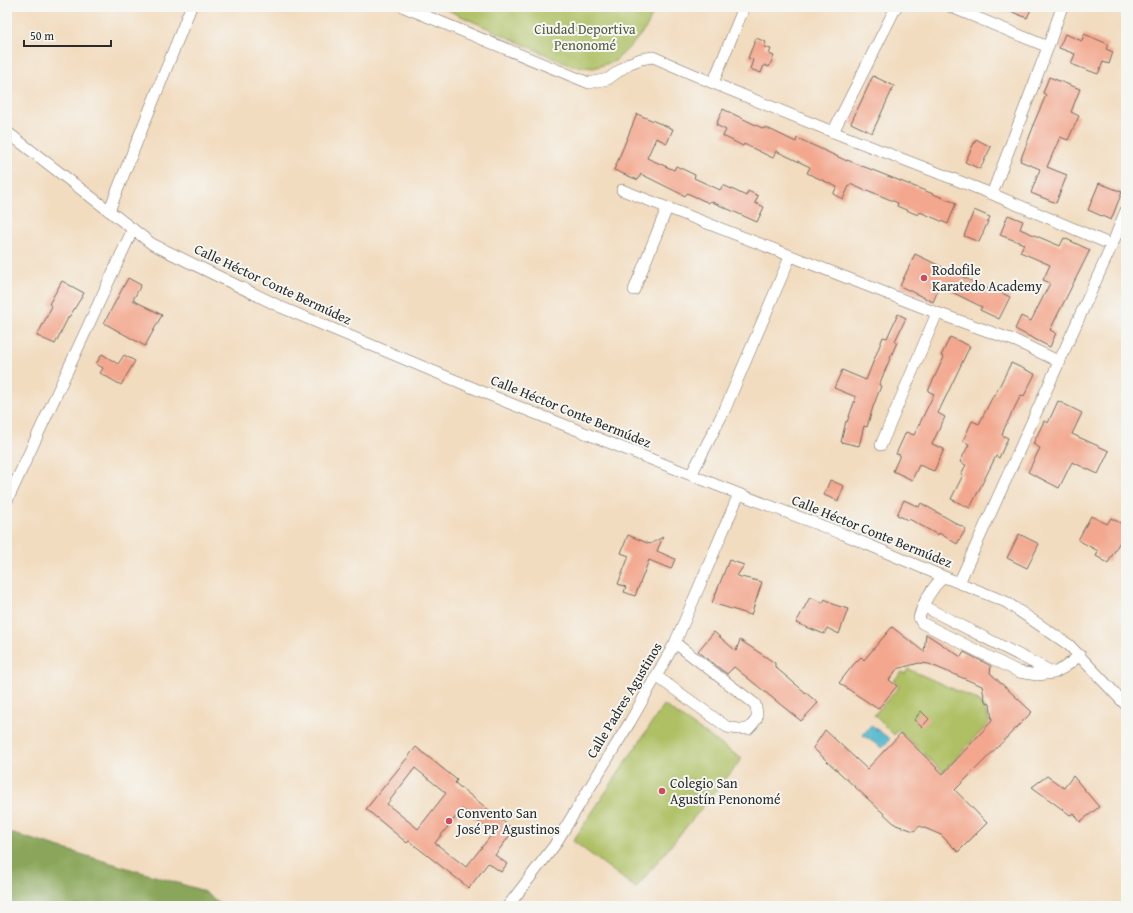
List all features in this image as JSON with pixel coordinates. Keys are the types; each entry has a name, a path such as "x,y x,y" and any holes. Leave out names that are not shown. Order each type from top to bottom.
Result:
{"street":[{"path":"110,211 191,7"},
{"path":"404,7 588,83 608,79 630,63 653,57 833,132 992,194 1112,245"},
{"path":"713,83 744,7"},
{"path":"833,132 896,7"},
{"path":"951,7 1048,47"},
{"path":"992,194 1062,7"},
{"name":"Calle Héctor Conte Bermúdez","path":"7,132 152,244 283,308 509,403 843,534 1006,602 1069,645 1126,704"},
{"path":"622,190 937,313 1016,340 1060,362"},
{"path":"634,290 667,208"},
{"path":"959,583 1060,362 1126,210"},
{"path":"7,501 133,229"},
{"path":"692,475 725,409 790,256"},
{"path":"881,445 937,313"},
{"name":"Calle Padres Agustinos","path":"508,906 554,846 630,722 675,643 739,494"},
{"path":"943,577 933,587 923,606 919,618 920,621 941,633 1019,672 1037,675 1054,673 1080,655"},
{"path":"923,606 1054,673"},
{"path":"656,676 727,727 748,729 757,721 758,714 755,704 675,643"}],"green space":[{"name":"Ciudad Deportiva Penonomé","path":"441,7 655,7 647,27 632,45 615,61 594,68 571,66"},
{"path":"908,669 978,700 978,703 981,703 990,722 943,772 899,730 894,735 874,715 898,688 899,686 893,681 902,672 905,674"},
{"path":"664,705 742,759 636,888 573,841"},
{"path":"7,832 201,890 224,906 7,906"}],"water":[{"path":"871,725 890,739 882,748 863,735"}],"building":[{"path":"1000,7 1032,7 1027,18"},
{"path":"1065,34 1082,41 1084,34 1108,44 1106,49 1113,52 1109,64 1103,62 1098,74 1071,64 1075,54 1059,48"},
{"path":"756,38 766,42 764,47 771,49 769,54 774,56 769,67 764,65 761,73 750,69 753,60 748,58"},
{"path":"873,76 894,86 872,133 851,123"},
{"path":"1049,77 1080,89 1071,112 1079,116 1068,140 1060,137 1047,167 1067,175 1056,203 1031,193 1040,169 1020,161 1046,95 1043,93"},
{"path":"723,109 764,129 765,127 796,142 797,138 847,161 956,203 948,224 920,212 918,215 897,206 898,203 850,184 843,199 833,194 837,187 807,173 810,167 776,151 773,158 723,136 726,130 716,125"},
{"path":"637,114 673,129 667,143 656,138 647,158 674,170 676,166 695,175 694,178 720,190 723,185 746,196 748,191 758,196 755,203 764,207 757,222 710,201 709,203 687,193 685,196 641,174 638,180 614,170"},
{"path":"976,139 991,147 980,169 965,162"},
{"path":"1099,183 1122,192 1111,220 1088,210"},
{"path":"974,210 990,217 979,242 964,236"},
{"path":"1008,215 1023,221 1020,229 1060,246 1064,238 1090,250 1050,330 1056,333 1050,347 1015,329 1021,316 1031,321 1050,283 1043,280 1050,265 1020,252 1024,244 1000,235"},
{"path":"915,254 990,290 991,288 1010,297 999,319 980,310 982,307 940,286 933,302 900,286"},
{"path":"128,278 141,285 133,300 162,315 145,346 104,323"},
{"path":"62,281 84,293 69,316 55,344 37,336 52,306 49,304"},
{"path":"898,314 906,318 895,341 897,342 879,385 881,386 867,427 864,426 859,446 841,442 846,421 847,422 856,397 834,388 842,370 866,380 883,337 887,338"},
{"path":"950,337 970,346 938,413 945,417 932,444 944,449 934,471 919,465 912,480 893,471 900,455 896,454 906,432 914,435 934,394 928,391 944,357 941,356"},
{"path":"102,354 118,364 124,355 135,361 121,385 100,373 103,368 96,364"},
{"path":"1011,363 1035,374 1024,396 1021,395 1004,429 1002,435 1008,438 999,458 996,456 970,508 951,499 963,475 961,474 966,465 960,462 969,444 963,441 972,421 979,424"},
{"path":"1058,401 1082,413 1072,434 1109,451 1098,474 1072,462 1059,488 1028,472 1040,448 1033,444 1044,421 1048,423"},
{"path":"830,480 844,486 838,501 824,495"},
{"path":"904,500 919,507 921,503 966,529 957,544 939,533 938,535 909,519 908,520 897,515"},
{"path":"1091,516 1107,524 1111,518 1126,526 1126,540 1122,538 1108,563 1096,556 1098,551 1078,540"},
{"path":"1019,534 1039,544 1027,568 1007,558"},
{"path":"628,535 650,544 663,537 657,551 675,559 671,569 649,560 635,596 624,592 626,587 618,584 629,556 621,553"},
{"path":"729,560 744,565 737,576 762,582 751,615 712,603"},
{"path":"810,597 823,603 825,599 835,605 848,609 839,634 827,628 824,634 796,623"},
{"path":"892,627 924,652 926,634 961,657 964,652 991,666 990,673 1032,712 955,790 987,823 958,852 941,835 920,826 914,831 896,825 813,748 825,730 867,769 901,733 943,774 992,721 990,704 985,701 982,686 929,664 919,663 897,669 889,680 897,686 878,709 839,683 861,657 864,660"},
{"path":"714,632 736,651 740,640 775,663 775,667 818,703 801,721 734,667 727,674 698,651"},
{"path":"921,711 929,719 922,727 914,720"},
{"path":"416,747 457,780 455,783 514,830 495,855 507,864 501,872 488,863 469,888 409,841 407,843 366,809","holes":["415,768 446,793 418,829 387,804","462,809 493,833 466,867 435,843"]},
{"path":"1047,776 1064,788 1073,776 1099,807 1080,822 1074,813 1070,815 1032,787"}],"place":[{"name":"Rodofile Karatedo Academy","path":"924,278"},
{"name":"Colegio San Agustín Penonomé","path":"662,791"},
{"name":"Convento San José PP Agustinos","path":"449,821"}]}
